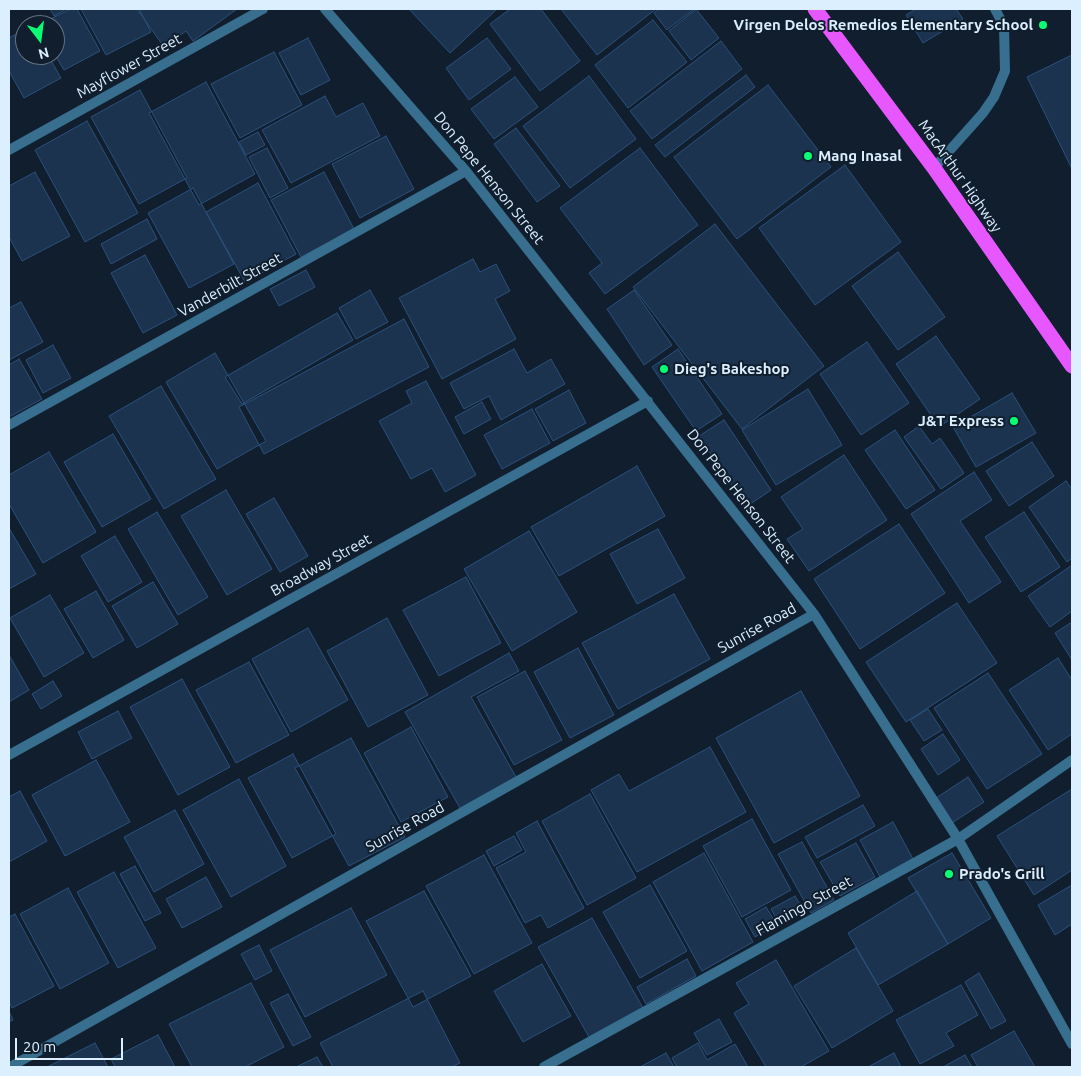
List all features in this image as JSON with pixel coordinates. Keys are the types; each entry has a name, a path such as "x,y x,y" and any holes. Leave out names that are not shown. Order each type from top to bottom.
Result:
{"highway":[{"name":"MacArthur Highway","path":"815,9 934,168 1072,366"}],"street":[{"name":"Mayflower Street","path":"9,150 263,9"},
{"name":"Don Pepe Henson Street","path":"325,9 466,171 814,614 958,839 1072,1044"},
{"path":"934,168 983,113 994,96 1005,71 1004,26 995,9"},
{"name":"Vanderbilt Street","path":"9,426 466,171"},
{"name":"Broadway Street","path":"9,755 648,401"},
{"name":"Sunrise Road","path":"10,1067 814,614"},
{"name":"Flamingo Street","path":"544,1067 958,839 1072,760"}],"building":[{"path":"50,9 66,9 56,15 53,15"},
{"path":"70,9 77,9 100,51 64,70 61,65 65,65 65,15 58,15"},
{"path":"81,9 139,9 151,32 106,55"},
{"path":"137,9 237,9 193,41 186,31 164,47"},
{"path":"409,9 497,9 450,53"},
{"path":"510,9 541,9 580,61 540,91 490,24"},
{"path":"561,9 656,9 597,55"},
{"path":"659,9 694,9 667,30 654,13"},
{"path":"696,9 719,38 691,60 669,31"},
{"path":"916,9 956,9 963,19 923,43 906,15"},
{"path":"653,20 687,62 628,108 595,65"},
{"path":"15,35 15,65 54,65 61,78 24,98 9,71 9,38"},
{"path":"308,38 330,80 301,95 279,53"},
{"path":"487,38 511,69 469,100 446,68"},
{"path":"721,41 742,69 652,139 630,111"},
{"path":"274,52 302,105 240,138 211,84"},
{"path":"1072,55 1072,169 1027,77"},
{"path":"746,75 755,87 665,157 655,145"},
{"path":"589,76 636,139 570,188 523,126"},
{"path":"515,77 538,107 494,139 471,109"},
{"path":"206,82 255,174 199,205 149,113"},
{"path":"768,85 831,167 737,239 674,157"},
{"path":"140,90 187,178 139,204 91,117"},
{"path":"325,96 336,117 363,103 380,136 291,183 262,130"},
{"path":"87,121 138,213 85,242 35,150"},
{"path":"516,128 560,186 537,202 494,144"},
{"path":"258,132 265,145 246,155 239,142"},
{"path":"386,136 414,189 360,218 332,164"},
{"path":"267,148 288,188 270,198 249,157"},
{"path":"640,148 698,225 605,294 589,273 602,263 560,208"},
{"path":"845,165 901,242 815,305 759,228"},
{"path":"35,172 70,236 22,261 9,237 9,186"},
{"path":"324,172 354,229 301,257 271,200"},
{"path":"258,183 296,254 245,282 206,212"},
{"path":"193,188 234,264 189,288 148,213"},
{"path":"147,219 157,239 111,264 101,244"},
{"path":"715,224 824,366 742,429 633,287"},
{"path":"898,252 945,317 898,350 852,286"},
{"path":"145,255 177,315 143,333 111,273"},
{"path":"473,259 480,272 496,264 510,291 495,299 516,339 442,379 399,298"},
{"path":"306,270 315,287 279,306 270,289"},
{"path":"370,290 388,322 356,339 339,308"},
{"path":"634,290 672,345 644,365 607,309"},
{"path":"21,302 43,342 9,360 9,308"},
{"path":"337,313 353,340 242,404 225,377"},
{"path":"404,319 429,367 264,454 239,407"},
{"path":"936,336 980,399 939,427 896,364"},
{"path":"867,342 909,403 861,435 820,374"},
{"path":"53,345 71,378 43,393 26,360"},
{"path":"514,349 527,373 551,359 565,384 501,420 489,396 464,409 450,383"},
{"path":"678,349 722,414 696,431 652,367"},
{"path":"215,353 266,441 217,469 166,382"},
{"path":"19,359 42,399 9,417 9,365"},
{"path":"426,381 476,475 445,492 432,468 411,479 379,421 412,403 406,391"},
{"path":"161,386 216,479 164,509 109,416"},
{"path":"808,389 842,445 776,485 742,430"},
{"path":"569,390 586,423 553,441 535,409"},
{"path":"1012,393 1036,433 976,467 953,427"},
{"path":"482,402 491,419 464,434 455,417"},
{"path":"532,409 550,443 502,469 484,435"},
{"path":"724,420 771,490 746,507 699,436"},
{"path":"919,426 932,444 940,438 964,473 941,489 904,437"},
{"path":"895,430 935,490 906,509 865,450"},
{"path":"113,434 151,499 102,527 64,462"},
{"path":"1032,442 1054,476 1009,506 986,471"},
{"path":"49,452 96,532 43,563 9,504 9,475"},
{"path":"844,455 887,520 809,571 787,539 803,529 781,497"},
{"path":"637,466 665,516 559,576 531,527"},
{"path":"974,472 992,500 960,521 1001,582 969,603 911,514"},
{"path":"1066,481 1072,489 1072,558 1067,562 1029,507"},
{"path":"226,490 272,569 227,595 181,516"},
{"path":"274,498 308,556 280,572 246,514"},
{"path":"157,512 208,597 178,615 128,529"},
{"path":"1024,512 1060,567 1021,592 985,537"},
{"path":"899,524 945,593 860,649 814,579"},
{"path":"9,528 36,574 9,589"},
{"path":"658,529 685,578 637,604 610,554"},
{"path":"529,531 577,612 512,651 464,569"},
{"path":"115,536 142,582 108,602 81,556"},
{"path":"1072,565 1072,611 1050,627 1028,596"},
{"path":"466,577 501,643 439,676 403,610"},
{"path":"153,582 178,624 137,648 112,606"},
{"path":"96,591 124,640 93,658 64,609"},
{"path":"674,594 710,659 618,709 582,643"},
{"path":"50,595 84,653 44,677 10,618"},
{"path":"957,603 997,663 906,722 866,662"},
{"path":"387,618 428,695 368,727 327,651"},
{"path":"1072,622 1072,660 1055,633"},
{"path":"308,628 348,700 291,732 252,659"},
{"path":"578,648 614,715 570,738 534,672"},
{"path":"509,653 519,671 471,697 516,777 460,808 405,712"},
{"path":"9,655 29,690 9,702"},
{"path":"1058,658 1072,680 1072,734 1048,750 1009,690"},
{"path":"249,662 289,735 236,763 196,690"},
{"path":"525,671 562,740 514,765 477,697"},
{"path":"988,673 1042,754 987,789 934,708"},
{"path":"182,679 230,767 178,795 130,707"},
{"path":"53,681 62,696 41,709 32,694"},
{"path":"801,691 860,796 774,843 716,738"},
{"path":"928,709 942,730 924,741 910,720"},
{"path":"118,711 132,738 92,759 78,732"},
{"path":"411,727 448,797 401,822 364,753"},
{"path":"943,734 960,760 938,775 921,749"},
{"path":"351,738 405,837 349,866 295,768"},
{"path":"710,747 746,812 637,872 591,790 619,774 629,791"},
{"path":"293,754 336,834 292,858 248,778"},
{"path":"96,760 130,822 65,856 32,795"},
{"path":"968,777 984,802 952,823 936,798"},
{"path":"239,779 286,866 231,897 183,810"},
{"path":"1072,789 1072,870 1034,895 997,836"},
{"path":"20,791 47,841 9,862 9,797"},
{"path":"590,794 636,878 587,905 542,821"},
{"path":"863,805 875,826 817,858 805,837"},
{"path":"175,810 204,864 154,892 124,837"},
{"path":"752,819 791,890 742,917 703,846"},
{"path":"537,821 584,908 548,928 541,915 525,923 496,868 526,852 516,833"},
{"path":"893,822 913,859 880,877 860,840"},
{"path":"514,836 522,850 494,866 486,851"},
{"path":"802,842 834,900 811,913 778,854"},
{"path":"856,843 875,877 840,896 820,862"},
{"path":"704,853 753,942 702,971 653,882"},
{"path":"952,853 991,918 948,944 908,878"},
{"path":"484,855 532,943 474,974 426,886"},
{"path":"135,866 161,913 145,921 120,874"},
{"path":"114,872 156,948 118,968 77,892"},
{"path":"206,877 222,907 182,928 166,899"},
{"path":"650,885 687,951 640,978 603,912"},
{"path":"1072,885 1072,924 1055,935 1038,905"},
{"path":"68,888 109,963 60,989 20,914"},
{"path":"424,891 471,976 413,1007 366,921"},
{"path":"917,891 948,944 878,985 848,933"},
{"path":"795,896 804,911 780,925 771,909"},
{"path":"766,907 777,925 755,937 745,919"},
{"path":"351,908 387,975 305,1017 270,950"},
{"path":"15,914 54,986 12,1008 9,1002 9,917"},
{"path":"592,918 643,1008 589,1037 538,947"},
{"path":"259,945 272,971 255,980 241,954"},
{"path":"856,948 893,1011 832,1048 794,986"},
{"path":"687,959 696,976 646,1004 637,987"},
{"path":"776,960 829,1051 801,1067 766,1067 734,1013 749,1004 736,983"},
{"path":"542,964 571,1016 523,1042 494,991"},
{"path":"979,973 1006,1021 991,1029 965,982"},
{"path":"251,983 284,1047 245,1067 192,1067 169,1024"},
{"path":"961,985 978,1015 946,1033 954,1046 920,1064 896,1020"},
{"path":"423,991 460,1063 451,1067 333,1067 320,1043"},
{"path":"288,994 311,1037 293,1046 270,1003"},
{"path":"9,1011 13,1020 9,1022"},
{"path":"719,1019 732,1042 707,1055 694,1033"},
{"path":"1014,1031 1035,1067 978,1067 971,1055"},
{"path":"158,1035 175,1067 115,1067 111,1059"},
{"path":"95,1043 108,1067 47,1067"},
{"path":"698,1043 707,1060 735,1044 748,1067 677,1067 672,1058"},
{"path":"666,1053 674,1067 640,1067"},
{"path":"894,1053 901,1067 868,1067"},
{"path":"965,1055 972,1067 943,1067"},
{"path":"317,1057 323,1067 296,1067"}],"place":[{"name":"Virgen Delos Remedios Elementary School","path":"1043,25"},
{"name":"Mang Inasal","path":"808,156"},
{"name":"Dieg's Bakeshop","path":"664,369"},
{"name":"J&T Express","path":"1014,421"},
{"name":"Prado's Grill","path":"949,874"}]}
